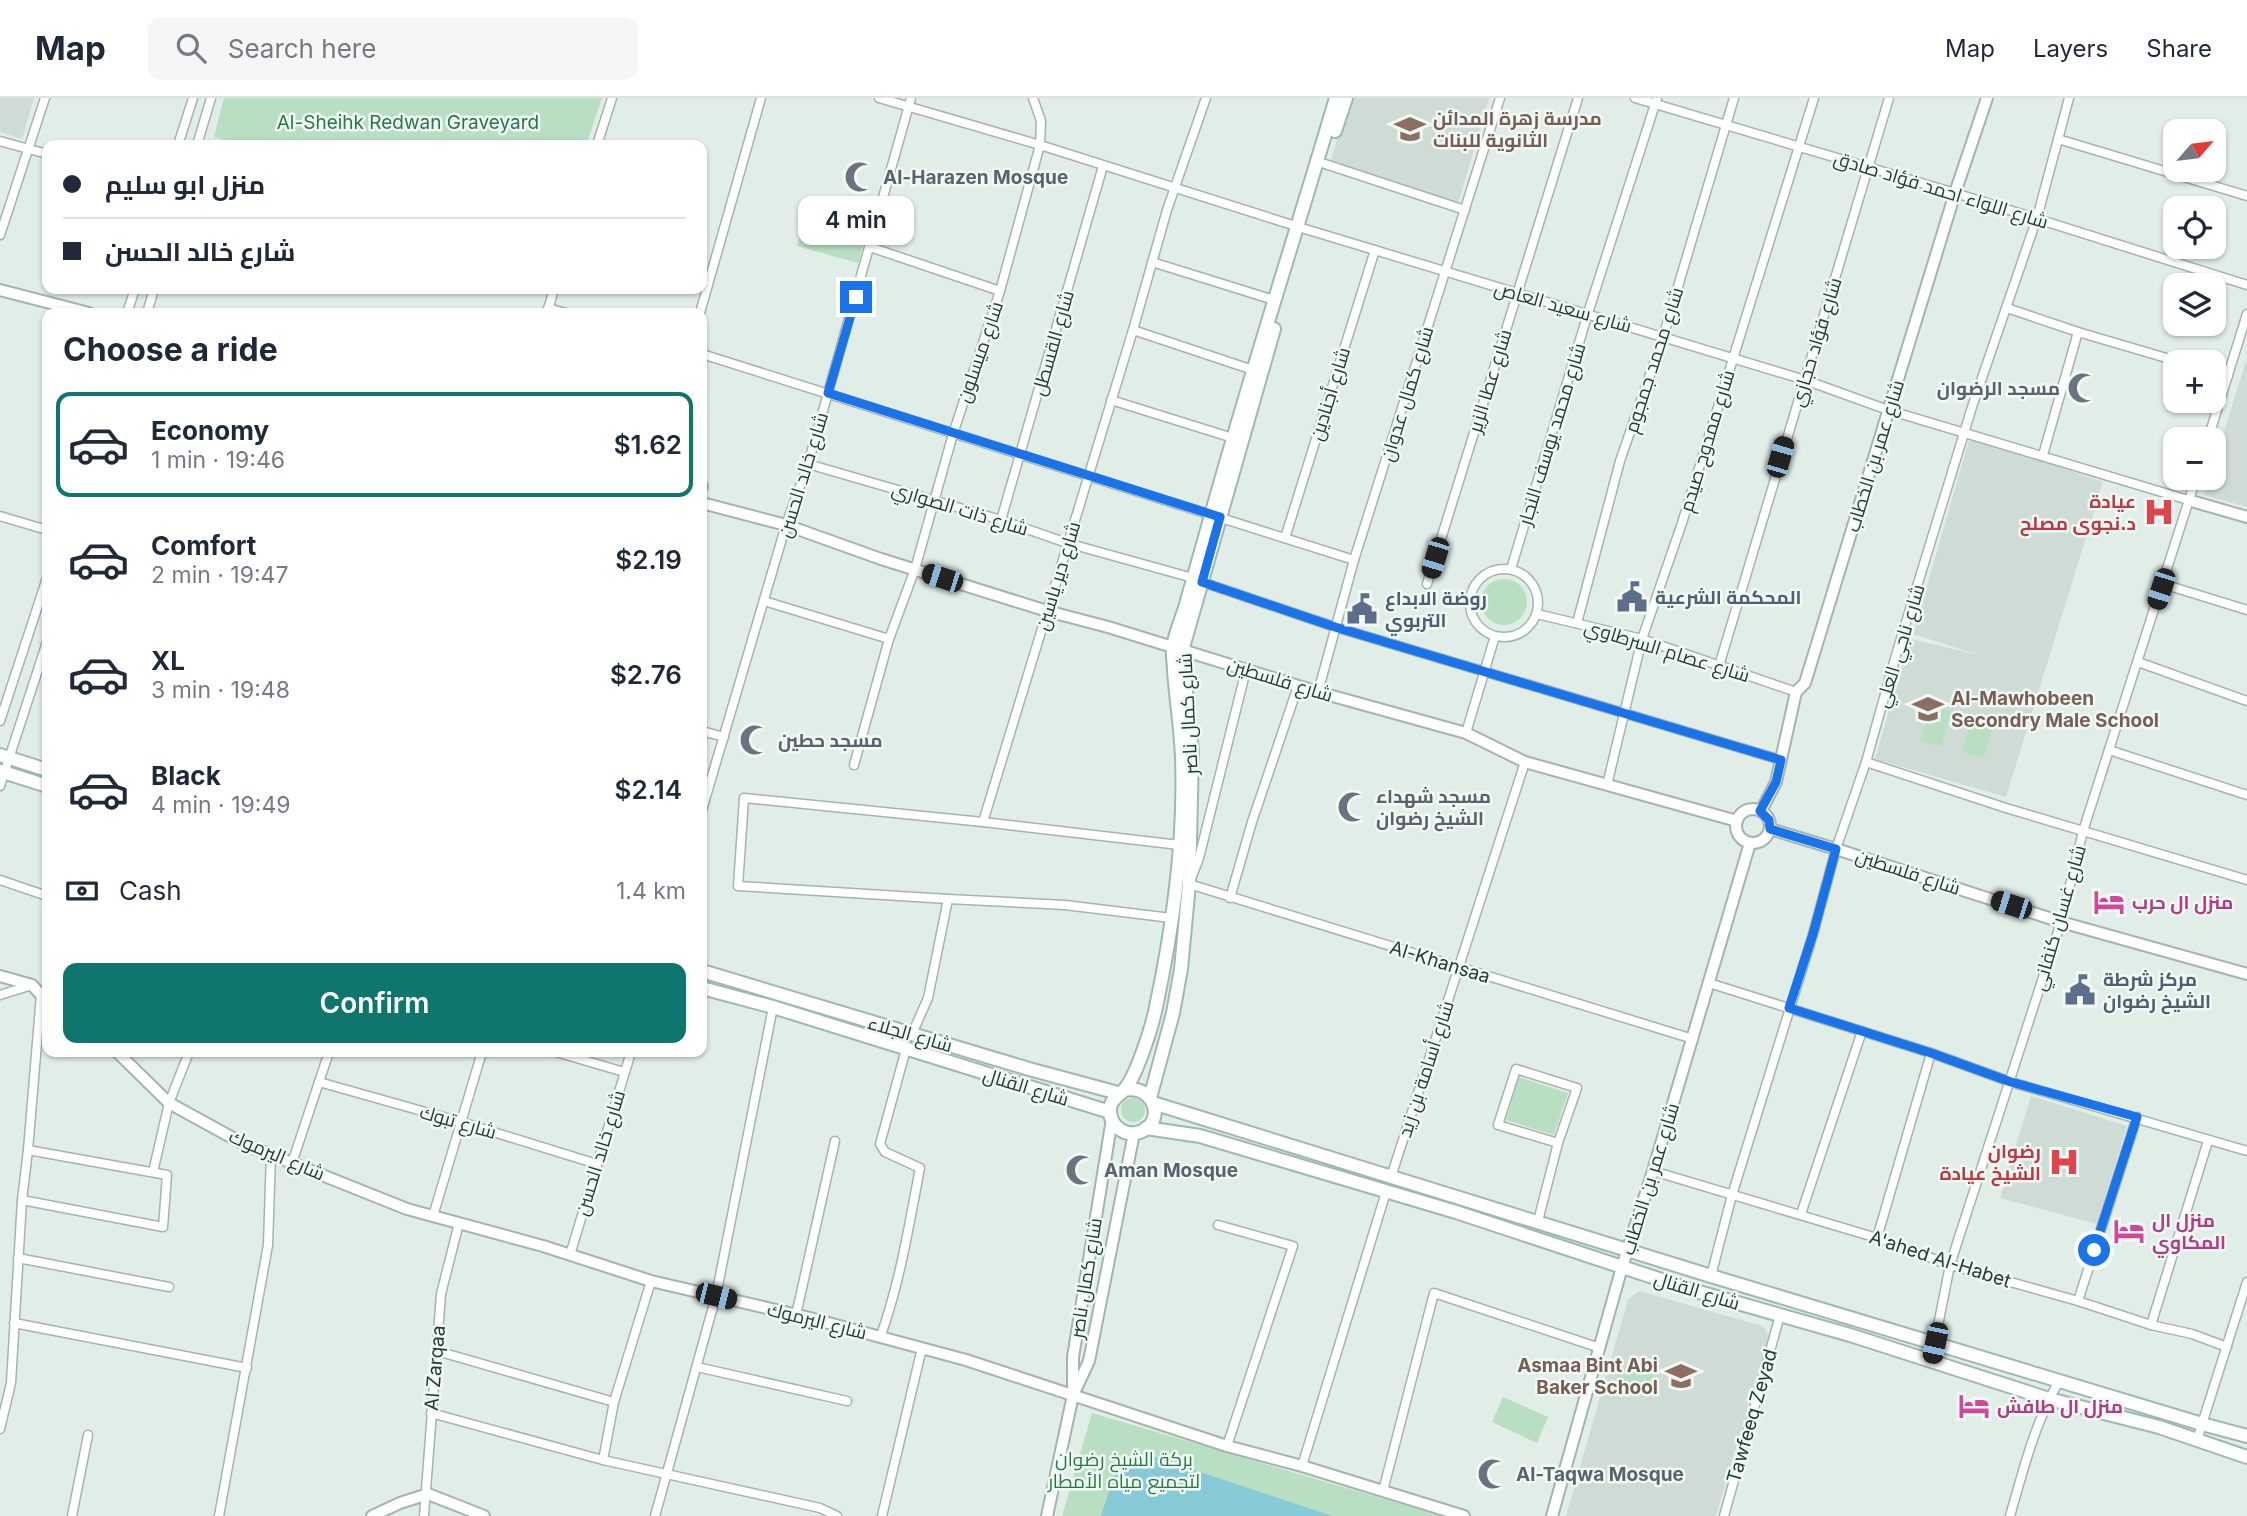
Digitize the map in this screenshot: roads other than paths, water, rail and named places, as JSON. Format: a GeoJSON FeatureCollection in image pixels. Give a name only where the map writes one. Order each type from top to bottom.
{"type":"FeatureCollection","features":[{"type":"Feature","properties":{"kind":"main road","name":"شارع كمال ناصر"},"geometry":{"type":"LineString","coordinates":[[1121,1092],[1141,1056],[1155,1011],[1171,918],[1179,845],[1182,759],[1178,649],[1282,303],[1336,98]]}},
{"type":"Feature","properties":{"kind":"main road","name":"شارع كمال ناصر"},"geometry":{"type":"LineString","coordinates":[[1216,516],[1233,438],[1274,300],[1325,164],[1346,98]]}},
{"type":"Feature","properties":{"kind":"main road","name":"شارع كمال ناصر"},"geometry":{"type":"LineString","coordinates":[[1152,1101],[1181,969],[1189,884],[1192,752],[1178,649]]}},
{"type":"Feature","properties":{"kind":"main road"},"geometry":{"type":"LineString","coordinates":[[4,756],[42,768]]}},
{"type":"Feature","properties":{"kind":"main road"},"geometry":{"type":"LineString","coordinates":[[1,777],[42,785]]}},
{"type":"Feature","properties":{"kind":"main road","name":"شارع الجلاء"},"geometry":{"type":"LineString","coordinates":[[707,972],[1029,1069],[1121,1092]]}},
{"type":"Feature","properties":{"kind":"main road","name":"شارع القنال"},"geometry":{"type":"LineString","coordinates":[[707,989],[773,1007],[1111,1115]]}},
{"type":"Feature","properties":{"kind":"main road"},"geometry":{"type":"LineString","coordinates":[[1138,1089],[1152,1101],[1153,1118],[1140,1131],[1121,1130],[1111,1115],[1111,1105],[1121,1092],[1138,1089]]}},
{"type":"Feature","properties":{"kind":"main road","name":"شارع القنال"},"geometry":{"type":"LineString","coordinates":[[1152,1101],[1711,1276],[2247,1436]]}},
{"type":"Feature","properties":{"kind":"main road","name":"شارع القنال"},"geometry":{"type":"LineString","coordinates":[[1140,1131],[1200,1136],[1519,1232],[1622,1267],[2049,1399],[2158,1427],[2247,1457]]}},
{"type":"Feature","properties":{"kind":"street"},"geometry":{"type":"LineString","coordinates":[[0,235],[45,98]]}},
{"type":"Feature","properties":{"kind":"street"},"geometry":{"type":"LineString","coordinates":[[179,140],[192,98]]}},
{"type":"Feature","properties":{"kind":"street"},"geometry":{"type":"LineString","coordinates":[[198,140],[211,98]]}},
{"type":"Feature","properties":{"kind":"street"},"geometry":{"type":"LineString","coordinates":[[599,140],[612,98]]}},
{"type":"Feature","properties":{"kind":"street"},"geometry":{"type":"LineString","coordinates":[[707,288],[761,98]]}},
{"type":"Feature","properties":{"kind":"street","name":"شارع سعيد العاص"},"geometry":{"type":"LineString","coordinates":[[879,98],[909,103],[1302,228],[1805,380],[1888,411],[2247,517]]}},
{"type":"Feature","properties":{"kind":"street","name":"شارع ميسلون"},"geometry":{"type":"LineString","coordinates":[[854,765],[889,639],[915,569],[953,434],[1000,291],[1040,145],[1041,121],[1033,98]]}},
{"type":"Feature","properties":{"kind":"street","name":"شارع دير ياسين"},"geometry":{"type":"LineString","coordinates":[[983,822],[1167,210],[1177,188],[1206,98]]}},
{"type":"Feature","properties":{"kind":"street","name":"شارع كمال عدوان"},"geometry":{"type":"LineString","coordinates":[[1318,692],[1354,560],[1500,98]]}},
{"type":"Feature","properties":{"kind":"street","name":"شارع عطا الزير"},"geometry":{"type":"LineString","coordinates":[[1427,584],[1578,98]]}},
{"type":"Feature","properties":{"kind":"street","name":"شارع اللواء احمد فؤاد صادق"},"geometry":{"type":"LineString","coordinates":[[1635,98],[1657,101],[1726,125],[2037,218],[2247,285]]}},
{"type":"Feature","properties":{"kind":"street","name":"شارع محمد جمجوم"},"geometry":{"type":"LineString","coordinates":[[1577,623],[1620,461],[1663,337],[1734,98]]}},
{"type":"Feature","properties":{"kind":"street","name":"شارع ممدوح صيدم"},"geometry":{"type":"LineString","coordinates":[[1607,785],[1642,639],[1682,523],[1814,98]]}},
{"type":"Feature","properties":{"kind":"street","name":"شارع فؤاد حجازي"},"geometry":{"type":"LineString","coordinates":[[1719,666],[1889,98]]}},
{"type":"Feature","properties":{"kind":"street","name":"شارع عمر بن الخطاب"},"geometry":{"type":"LineString","coordinates":[[1760,811],[1776,782],[1796,692],[1805,683],[1955,193],[1987,98]]}},
{"type":"Feature","properties":{"kind":"street","name":"شارع ناجي العلي"},"geometry":{"type":"LineString","coordinates":[[1711,1276],[1732,1195],[1813,934],[1836,849],[1866,762],[1965,432],[2037,218],[2069,98]]}},
{"type":"Feature","properties":{"kind":"street","name":"شارع محمد يوسف النجار"},"geometry":{"type":"LineString","coordinates":[[1511,569],[1588,313],[1657,101]]}},
{"type":"Feature","properties":{"kind":"street","name":"شارع خالد الحسن"},"geometry":{"type":"LineString","coordinates":[[707,793],[786,526],[808,464],[909,103]]}},
{"type":"Feature","properties":{"kind":"street"},"geometry":{"type":"LineString","coordinates":[[2058,139],[2247,196]]}},
{"type":"Feature","properties":{"kind":"street"},"geometry":{"type":"LineString","coordinates":[[0,141],[42,153]]}},
{"type":"Feature","properties":{"kind":"street"},"geometry":{"type":"LineString","coordinates":[[1325,164],[1465,210]]}},
{"type":"Feature","properties":{"kind":"street","name":"شارع القسطل"},"geometry":{"type":"LineString","coordinates":[[1001,520],[1103,166]]}},
{"type":"Feature","properties":{"kind":"street"},"geometry":{"type":"LineString","coordinates":[[870,247],[1000,291]]}},
{"type":"Feature","properties":{"kind":"street","name":"شارع أجنادين"},"geometry":{"type":"LineString","coordinates":[[1285,538],[1375,250]]}},
{"type":"Feature","properties":{"kind":"street"},"geometry":{"type":"LineString","coordinates":[[1153,262],[1274,300]]}},
{"type":"Feature","properties":{"kind":"street"},"geometry":{"type":"LineString","coordinates":[[0,290],[70,308]]}},
{"type":"Feature","properties":{"kind":"street"},"geometry":{"type":"LineString","coordinates":[[2007,308],[2163,357]]}},
{"type":"Feature","properties":{"kind":"street"},"geometry":{"type":"LineString","coordinates":[[2212,427],[2247,314]]}},
{"type":"Feature","properties":{"kind":"street"},"geometry":{"type":"LineString","coordinates":[[1133,330],[1253,370]]}},
{"type":"Feature","properties":{"kind":"street"},"geometry":{"type":"LineString","coordinates":[[2043,455],[2078,332]]}},
{"type":"Feature","properties":{"kind":"street"},"geometry":{"type":"LineString","coordinates":[[707,356],[1354,560]]}},
{"type":"Feature","properties":{"kind":"street"},"geometry":{"type":"LineString","coordinates":[[1111,400],[1233,438]]}},
{"type":"Feature","properties":{"kind":"street","name":"شارع ذات الصواري"},"geometry":{"type":"LineString","coordinates":[[808,464],[1001,520],[1067,543],[1198,580],[1335,627],[1781,760]]}},
{"type":"Feature","properties":{"kind":"street","name":"شارع غسان كنفاني"},"geometry":{"type":"LineString","coordinates":[[1931,1361],[1950,1265],[2061,922],[2083,831],[2194,490]]}},
{"type":"Feature","properties":{"kind":"street","name":"شارع فلسطين"},"geometry":{"type":"LineString","coordinates":[[707,504],[786,526],[1047,611],[1466,733],[1525,762],[1737,821]]}},
{"type":"Feature","properties":{"kind":"street"},"geometry":{"type":"LineString","coordinates":[[0,516],[42,529]]}},
{"type":"Feature","properties":{"kind":"street"},"geometry":{"type":"LineString","coordinates":[[1511,569],[1524,575],[1534,586],[1537,614],[1530,625],[1511,636],[1495,636],[1486,632],[1475,621],[1470,606],[1475,584],[1493,570],[1511,569]]}},
{"type":"Feature","properties":{"kind":"street"},"geometry":{"type":"LineString","coordinates":[[2163,584],[2247,610]]}},
{"type":"Feature","properties":{"kind":"street"},"geometry":{"type":"LineString","coordinates":[[0,721],[42,593]]}},
{"type":"Feature","properties":{"kind":"street"},"geometry":{"type":"LineString","coordinates":[[764,601],[889,639]]}},
{"type":"Feature","properties":{"kind":"street","name":"شارع عصام السرطاوي"},"geometry":{"type":"LineString","coordinates":[[1537,614],[1642,639],[1796,692]]}},
{"type":"Feature","properties":{"kind":"street"},"geometry":{"type":"LineString","coordinates":[[1466,733],[1495,636]]}},
{"type":"Feature","properties":{"kind":"street"},"geometry":{"type":"LineString","coordinates":[[1,777],[4,756],[42,657]]}},
{"type":"Feature","properties":{"kind":"street"},"geometry":{"type":"LineString","coordinates":[[2138,663],[2247,701]]}},
{"type":"Feature","properties":{"kind":"street"},"geometry":{"type":"LineString","coordinates":[[1189,884],[1199,858],[1245,670]]}},
{"type":"Feature","properties":{"kind":"street"},"geometry":{"type":"LineString","coordinates":[[1230,898],[1252,822],[1298,686]]}},
{"type":"Feature","properties":{"kind":"street"},"geometry":{"type":"LineString","coordinates":[[707,732],[724,737]]}},
{"type":"Feature","properties":{"kind":"street"},"geometry":{"type":"LineString","coordinates":[[2109,750],[2247,794]]}},
{"type":"Feature","properties":{"kind":"street","name":"شارع أسامة بن زيد"},"geometry":{"type":"LineString","coordinates":[[1391,1177],[1525,762]]}},
{"type":"Feature","properties":{"kind":"street"},"geometry":{"type":"LineString","coordinates":[[1866,762],[2006,808],[2247,880]]}},
{"type":"Feature","properties":{"kind":"street"},"geometry":{"type":"LineString","coordinates":[[1171,918],[1065,905],[738,886],[744,798],[1179,845]]}},
{"type":"Feature","properties":{"kind":"street"},"geometry":{"type":"LineString","coordinates":[[1745,810],[1760,811],[1769,820],[1770,829],[1763,840],[1750,843],[1739,835],[1737,821],[1745,810]]}},
{"type":"Feature","properties":{"kind":"street","name":"شارع فلسطين"},"geometry":{"type":"LineString","coordinates":[[1770,829],[2061,922],[2247,974]]}},
{"type":"Feature","properties":{"kind":"street","name":"شارع عمر بن الخطاب"},"geometry":{"type":"LineString","coordinates":[[1552,1516],[1622,1267],[1750,843]]}},
{"type":"Feature","properties":{"kind":"street"},"geometry":{"type":"LineString","coordinates":[[0,880],[42,894]]}},
{"type":"Feature","properties":{"kind":"street","name":"Al-Khansaa"},"geometry":{"type":"LineString","coordinates":[[1189,884],[1693,1038]]}},
{"type":"Feature","properties":{"kind":"street"},"geometry":{"type":"LineString","coordinates":[[912,1034],[928,999],[947,899]]}},
{"type":"Feature","properties":{"kind":"street"},"geometry":{"type":"LineString","coordinates":[[0,976],[32,985],[42,994]]}},
{"type":"Feature","properties":{"kind":"street"},"geometry":{"type":"LineString","coordinates":[[1709,983],[1931,1053],[2011,1082],[2137,1117],[2247,1152]]}},
{"type":"Feature","properties":{"kind":"street"},"geometry":{"type":"LineString","coordinates":[[0,995],[32,985]]}},
{"type":"Feature","properties":{"kind":"street"},"geometry":{"type":"LineString","coordinates":[[655,1516],[716,1296],[773,1007]]}},
{"type":"Feature","properties":{"kind":"street"},"geometry":{"type":"LineString","coordinates":[[0,1429],[11,1383],[22,1200],[42,1017]]}},
{"type":"Feature","properties":{"kind":"street"},"geometry":{"type":"LineString","coordinates":[[1801,1214],[1863,1031]]}},
{"type":"Feature","properties":{"kind":"street"},"geometry":{"type":"LineString","coordinates":[[880,1338],[890,1311],[920,1168],[885,1152],[880,1144],[906,1049]]}},
{"type":"Feature","properties":{"kind":"street"},"geometry":{"type":"LineString","coordinates":[[1877,1238],[1931,1053]]}},
{"type":"Feature","properties":{"kind":"street","name":"شارع اليرموك"},"geometry":{"type":"LineString","coordinates":[[122,1057],[169,1102],[242,1143],[407,1209],[652,1281],[796,1315],[965,1360],[1227,1446],[1464,1516]]}},
{"type":"Feature","properties":{"kind":"street"},"geometry":{"type":"LineString","coordinates":[[152,1172],[169,1102],[187,1057]]}},
{"type":"Feature","properties":{"kind":"street"},"geometry":{"type":"LineString","coordinates":[[292,1163],[327,1057]]}},
{"type":"Feature","properties":{"kind":"street"},"geometry":{"type":"LineString","coordinates":[[433,1216],[480,1057]]}},
{"type":"Feature","properties":{"kind":"street"},"geometry":{"type":"LineString","coordinates":[[573,1057],[624,1072]]}},
{"type":"Feature","properties":{"kind":"street","name":"شارع خالد الحسن"},"geometry":{"type":"LineString","coordinates":[[570,1255],[629,1057]]}},
{"type":"Feature","properties":{"kind":"street"},"geometry":{"type":"LineString","coordinates":[[1538,1221],[1577,1088],[1516,1069],[1498,1125],[1559,1143]]}},
{"type":"Feature","properties":{"kind":"street","name":"شارع تبوك"},"geometry":{"type":"LineString","coordinates":[[319,1083],[461,1122],[597,1164]]}},
{"type":"Feature","properties":{"kind":"street","name":"شارع كمال ناصر"},"geometry":{"type":"LineString","coordinates":[[1047,1516],[1073,1395],[1073,1357],[1111,1115]]}},
{"type":"Feature","properties":{"kind":"street"},"geometry":{"type":"LineString","coordinates":[[2078,1301],[2137,1117]]}},
{"type":"Feature","properties":{"kind":"street","name":"شارع كمال ناصر"},"geometry":{"type":"LineString","coordinates":[[1073,1395],[1089,1361],[1140,1131]]}},
{"type":"Feature","properties":{"kind":"street"},"geometry":{"type":"LineString","coordinates":[[2151,1325],[2208,1140]]}},
{"type":"Feature","properties":{"kind":"street"},"geometry":{"type":"LineString","coordinates":[[796,1315],[835,1141]]}},
{"type":"Feature","properties":{"kind":"street"},"geometry":{"type":"LineString","coordinates":[[22,1200],[163,1227],[167,1175],[29,1150]]}},
{"type":"Feature","properties":{"kind":"street"},"geometry":{"type":"LineString","coordinates":[[219,1516],[268,1245],[271,1154]]}},
{"type":"Feature","properties":{"kind":"street","name":"A'ahed Al-Habet"},"geometry":{"type":"LineString","coordinates":[[1653,1171],[1877,1238],[1950,1265],[2078,1301],[2151,1325],[2192,1334],[2227,1347]]}},
{"type":"Feature","properties":{"kind":"street"},"geometry":{"type":"LineString","coordinates":[[1302,1466],[1387,1192]]}},
{"type":"Feature","properties":{"kind":"street","name":"Al Zarqaa"},"geometry":{"type":"LineString","coordinates":[[424,1516],[428,1494],[431,1413],[441,1294],[459,1223]]}},
{"type":"Feature","properties":{"kind":"street"},"geometry":{"type":"LineString","coordinates":[[1218,1225],[1293,1246],[1227,1446]]}},
{"type":"Feature","properties":{"kind":"street"},"geometry":{"type":"LineString","coordinates":[[18,1258],[169,1287]]}},
{"type":"Feature","properties":{"kind":"street"},"geometry":{"type":"LineString","coordinates":[[603,1460],[614,1402],[652,1281]]}},
{"type":"Feature","properties":{"kind":"street"},"geometry":{"type":"LineString","coordinates":[[2197,1440],[2247,1282]]}},
{"type":"Feature","properties":{"kind":"street"},"geometry":{"type":"LineString","coordinates":[[1383,1491],[1434,1293],[1600,1348]]}},
{"type":"Feature","properties":{"kind":"street","name":"Tawfeeq Zeyad"},"geometry":{"type":"LineString","coordinates":[[1724,1516],[1780,1315]]}},
{"type":"Feature","properties":{"kind":"street"},"geometry":{"type":"LineString","coordinates":[[14,1323],[247,1368]]}},
{"type":"Feature","properties":{"kind":"street"},"geometry":{"type":"LineString","coordinates":[[882,1516],[922,1348]]}},
{"type":"Feature","properties":{"kind":"street"},"geometry":{"type":"LineString","coordinates":[[437,1351],[614,1402]]}},
{"type":"Feature","properties":{"kind":"street"},"geometry":{"type":"LineString","coordinates":[[697,1367],[847,1401]]}},
{"type":"Feature","properties":{"kind":"street"},"geometry":{"type":"LineString","coordinates":[[0,1380],[11,1383]]}},
{"type":"Feature","properties":{"kind":"street"},"geometry":{"type":"LineString","coordinates":[[2010,1516],[2023,1470],[2049,1399],[2059,1381]]}},
{"type":"Feature","properties":{"kind":"street"},"geometry":{"type":"LineString","coordinates":[[431,1413],[668,1476],[820,1508],[837,1516]]}},
{"type":"Feature","properties":{"kind":"street"},"geometry":{"type":"LineString","coordinates":[[72,1516],[88,1435]]}},
{"type":"Feature","properties":{"kind":"street"},"geometry":{"type":"LineString","coordinates":[[372,1516],[428,1494],[484,1516]]}},
{"type":"Feature","properties":{"kind":"water","name":"بركة الشيخ رضوان لتجميع مياه الأمطار"},"geometry":{"type":"Polygon","coordinates":[[[1155,1457],[1332,1516],[1101,1516],[1120,1458],[1155,1457]]]}},
{"type":"Feature","properties":{"kind":"place","name":"مدرسة زهرة المدائن الثانوية للبنات"},"geometry":{"type":"Point","coordinates":[1410,129]}},
{"type":"Feature","properties":{"kind":"place","name":"Al-Harazen Mosque"},"geometry":{"type":"Point","coordinates":[860,177]}},
{"type":"Feature","properties":{"kind":"place","name":"مسجد الرضوان"},"geometry":{"type":"Point","coordinates":[2083,388]}},
{"type":"Feature","properties":{"kind":"place","name":"عيادة د.نجوى مصلح"},"geometry":{"type":"Point","coordinates":[2159,512]}},
{"type":"Feature","properties":{"kind":"place","name":"المحكمة الشرعية"},"geometry":{"type":"Point","coordinates":[1632,597]}},
{"type":"Feature","properties":{"kind":"place","name":"روضة الابداع التربوي"},"geometry":{"type":"Point","coordinates":[1362,609]}},
{"type":"Feature","properties":{"kind":"place","name":"Al-Mawhobeen Secondry Male School"},"geometry":{"type":"Point","coordinates":[1928,709]}},
{"type":"Feature","properties":{"kind":"place","name":"مسجد حطين"},"geometry":{"type":"Point","coordinates":[755,740]}},
{"type":"Feature","properties":{"kind":"place","name":"مسجد شهداء الشيخ رضوان"},"geometry":{"type":"Point","coordinates":[1353,807]}},
{"type":"Feature","properties":{"kind":"place","name":"منزل ال حرب"},"geometry":{"type":"Point","coordinates":[2109,902]}},
{"type":"Feature","properties":{"kind":"place","name":"مركز شرطة الشيخ رضوان"},"geometry":{"type":"Point","coordinates":[2080,990]}},
{"type":"Feature","properties":{"kind":"place","name":"رضوان الشيخ عيادة"},"geometry":{"type":"Point","coordinates":[2064,1162]}},
{"type":"Feature","properties":{"kind":"place","name":"Aman Mosque"},"geometry":{"type":"Point","coordinates":[1081,1170]}},
{"type":"Feature","properties":{"kind":"place","name":"منزل ال المكاوي"},"geometry":{"type":"Point","coordinates":[2129,1231]}},
{"type":"Feature","properties":{"kind":"place","name":"Asmaa Bint Abi Baker School"},"geometry":{"type":"Point","coordinates":[1681,1376]}},
{"type":"Feature","properties":{"kind":"place","name":"منزل ال طافش"},"geometry":{"type":"Point","coordinates":[1974,1406]}},
{"type":"Feature","properties":{"kind":"place","name":"Al-Taqwa Mosque"},"geometry":{"type":"Point","coordinates":[1493,1474]}},
{"type":"Feature","properties":{"kind":"park label","name":"Al-Sheihk Redwan Graveyard"},"geometry":{"type":"Point","coordinates":[408,122]}}]}
